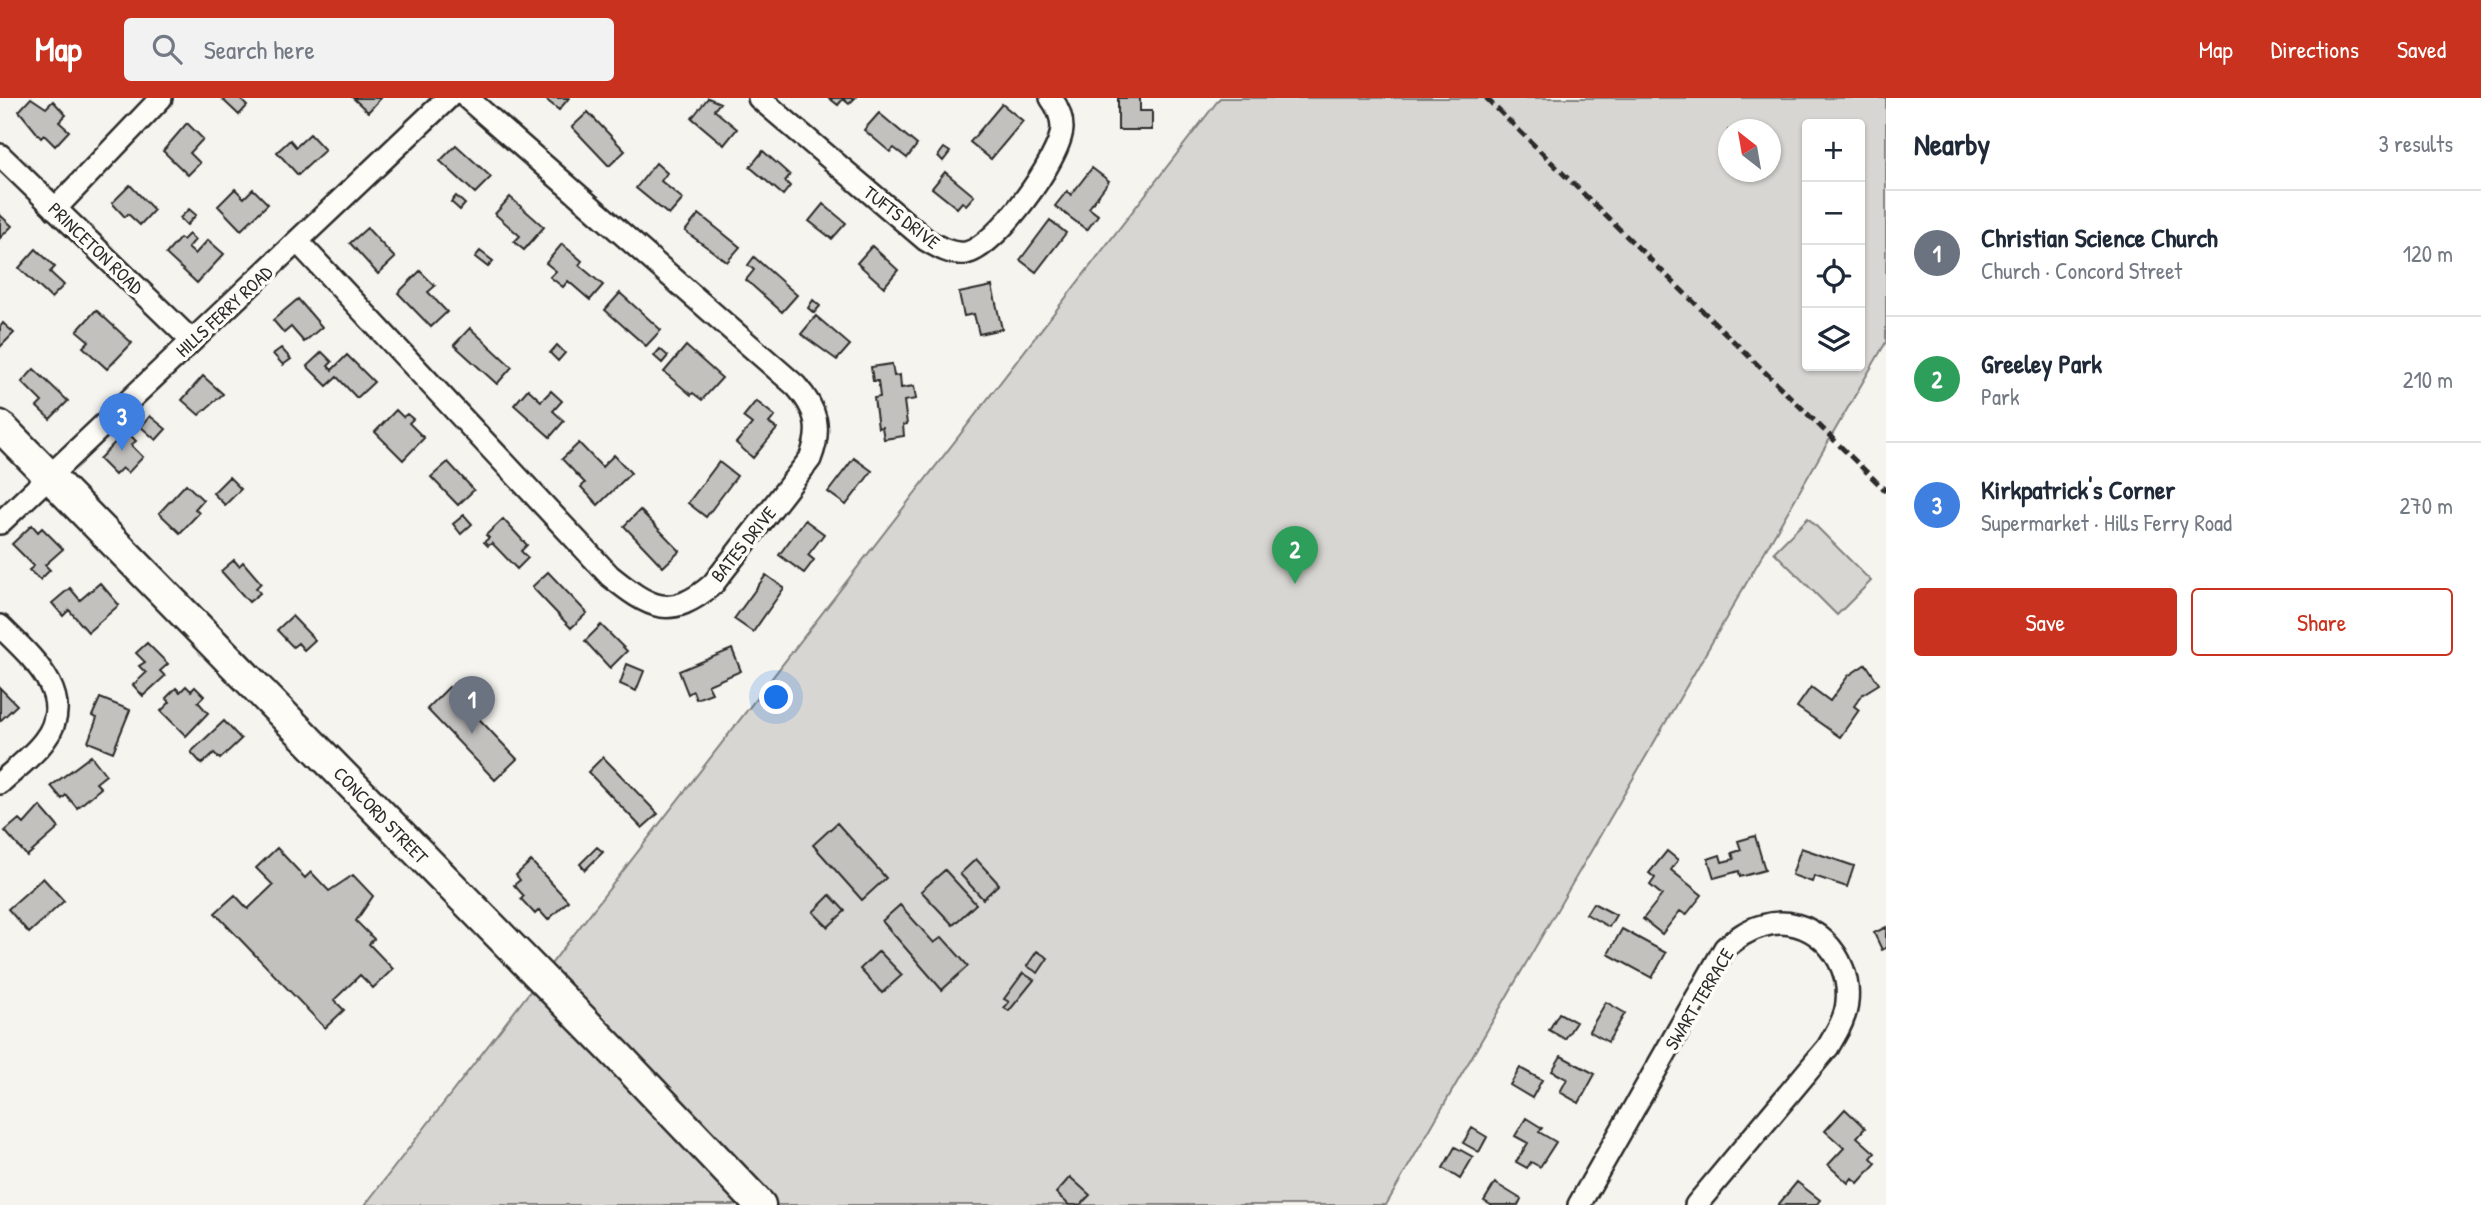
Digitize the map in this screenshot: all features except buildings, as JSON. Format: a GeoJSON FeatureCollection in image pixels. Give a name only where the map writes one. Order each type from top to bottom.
{"type":"FeatureCollection","features":[{"type":"Feature","properties":{"kind":"main road","name":"CONCORD STREET"},"geometry":{"type":"LineString","coordinates":[[0,426],[621,1059],[760,1205]]}},
{"type":"Feature","properties":{"kind":"street"},"geometry":{"type":"LineString","coordinates":[[55,209],[161,98]]}},
{"type":"Feature","properties":{"kind":"street","name":"BATES DRIVE"},"geometry":{"type":"LineString","coordinates":[[298,242],[610,576],[640,600],[679,607],[697,598],[713,584],[810,459],[818,440],[817,419],[810,401],[796,386],[451,98]]}},
{"type":"Feature","properties":{"kind":"street","name":"HILLS FERRY ROAD"},"geometry":{"type":"LineString","coordinates":[[0,523],[451,98]]}},
{"type":"Feature","properties":{"kind":"street","name":"TUFTS DRIVE"},"geometry":{"type":"LineString","coordinates":[[759,98],[926,240],[945,251],[966,253],[985,244],[999,230],[1048,166],[1062,128],[1057,107],[1051,98]]}},
{"type":"Feature","properties":{"kind":"street","name":"PRINCETON ROAD"},"geometry":{"type":"LineString","coordinates":[[0,155],[191,341]]}},
{"type":"Feature","properties":{"kind":"street"},"geometry":{"type":"LineString","coordinates":[[0,626],[47,677],[54,690],[56,705],[45,740],[0,783]]}},
{"type":"Feature","properties":{"kind":"street","name":"SWART TERRACE"},"geometry":{"type":"LineString","coordinates":[[1579,1205],[1726,948],[1743,933],[1764,925],[1787,923],[1809,930],[1828,943],[1841,961],[1848,993],[1840,1026],[1828,1046],[1696,1205]]}},
{"type":"Feature","properties":{"kind":"shaded area"},"geometry":{"type":"Polygon","coordinates":[[[1220,98],[1886,98],[1886,342],[1386,1205],[365,1205],[1220,98]]]}},
{"type":"Feature","properties":{"kind":"shaded area"},"geometry":{"type":"Polygon","coordinates":[[[1808,518],[1871,581],[1837,615],[1774,552],[1808,518]]]}},
{"type":"Feature","properties":{"kind":"railway"},"geometry":{"type":"LineString","coordinates":[[1486,98],[1886,491]]}},
{"type":"Feature","properties":{"kind":"place","name":"Kirkpatrick's Corner"},"geometry":{"type":"Point","coordinates":[122,451]}},
{"type":"Feature","properties":{"kind":"place","name":"Greeley Park"},"geometry":{"type":"Point","coordinates":[1295,584]}},
{"type":"Feature","properties":{"kind":"place","name":"Christian Science Church"},"geometry":{"type":"Point","coordinates":[472,734]}}]}
